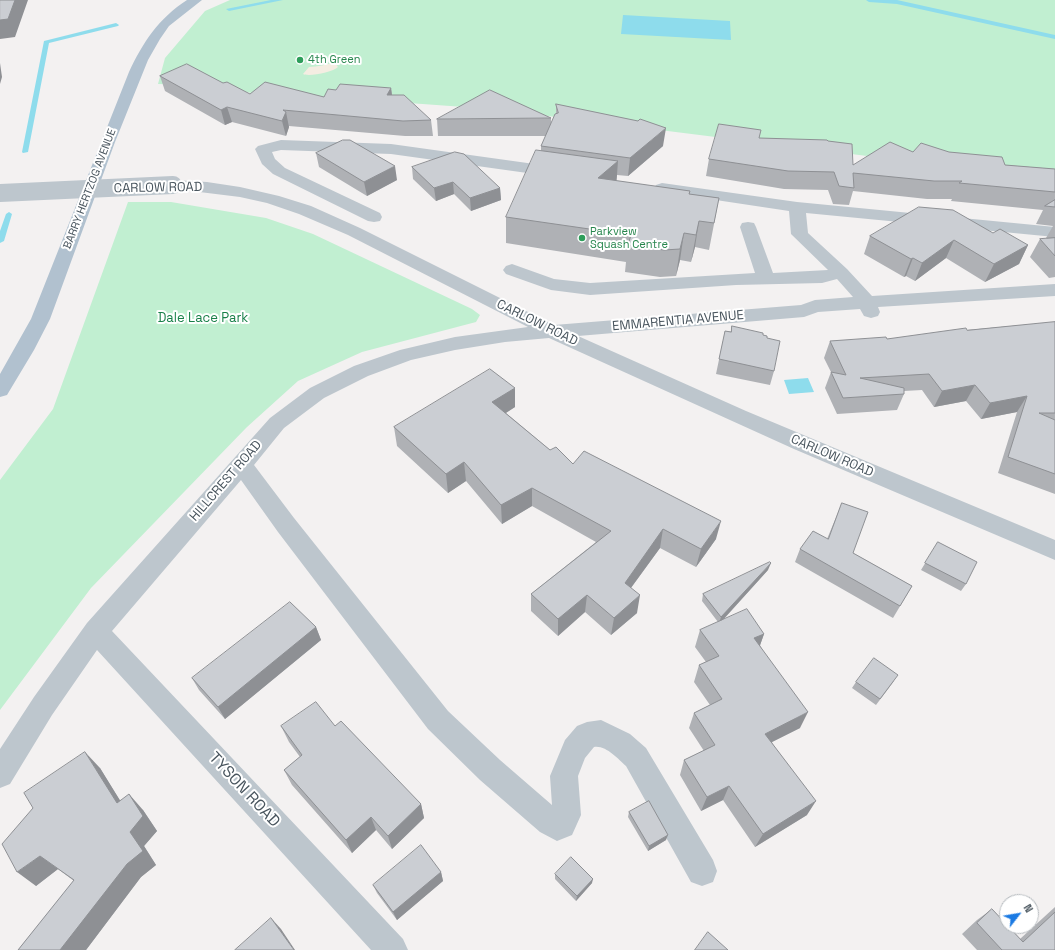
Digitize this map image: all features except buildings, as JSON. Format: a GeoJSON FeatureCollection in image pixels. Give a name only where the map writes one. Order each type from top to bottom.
{"type":"FeatureCollection","features":[{"type":"Feature","properties":{"kind":"main road","name":"BARRY HERTZOG AVENUE"},"geometry":{"type":"LineString","coordinates":[[0,390],[25,349],[44,310],[100,159],[137,69],[152,40],[162,27],[178,12],[196,0]]}},
{"type":"Feature","properties":{"kind":"street"},"geometry":{"type":"LineString","coordinates":[[374,217],[279,171],[268,162],[263,149],[281,145],[391,149],[570,174]]}},
{"type":"Feature","properties":{"kind":"street","name":"CARLOW ROAD"},"geometry":{"type":"LineString","coordinates":[[0,193],[173,185],[202,186],[265,197],[306,210],[550,331],[746,420],[1055,550]]}},
{"type":"Feature","properties":{"kind":"street"},"geometry":{"type":"LineString","coordinates":[[648,186],[797,207],[1055,232]]}},
{"type":"Feature","properties":{"kind":"street"},"geometry":{"type":"LineString","coordinates":[[797,207],[800,234],[841,273],[870,309]]}},
{"type":"Feature","properties":{"kind":"street"},"geometry":{"type":"LineString","coordinates":[[748,227],[766,278]]}},
{"type":"Feature","properties":{"kind":"street"},"geometry":{"type":"LineString","coordinates":[[512,270],[552,284],[590,289],[736,279],[822,277],[841,273]]}},
{"type":"Feature","properties":{"kind":"street","name":"EMMARENTIA AVENUE"},"geometry":{"type":"LineString","coordinates":[[550,331],[804,311],[822,317],[976,294],[1055,290]]}},
{"type":"Feature","properties":{"kind":"street","name":"EMMARENTIA AVENUE"},"geometry":{"type":"LineString","coordinates":[[870,309],[1055,301]]}},
{"type":"Feature","properties":{"kind":"street","name":"HILLCREST ROAD"},"geometry":{"type":"LineString","coordinates":[[0,774],[43,706],[96,630],[240,464],[277,423],[293,408],[336,381],[401,357],[442,346],[504,336],[550,331]]}},
{"type":"Feature","properties":{"kind":"street"},"geometry":{"type":"LineString","coordinates":[[240,464],[438,720],[490,770],[550,822],[557,826],[562,825],[567,815],[564,776],[575,749],[587,735],[601,733],[620,743],[636,757],[702,871]]}},
{"type":"Feature","properties":{"kind":"street","name":"TYSON ROAD"},"geometry":{"type":"LineString","coordinates":[[96,630],[392,950]]}},
{"type":"Feature","properties":{"kind":"green space"},"geometry":{"type":"Polygon","coordinates":[[[230,0],[1055,0],[1055,176],[987,171],[492,109],[339,98],[276,97],[203,85],[158,84],[165,58],[205,11],[230,0]]]}},
{"type":"Feature","properties":{"kind":"green space","name":"Dale Lace Park"},"geometry":{"type":"Polygon","coordinates":[[[128,202],[171,202],[266,218],[313,234],[472,309],[480,315],[476,322],[362,352],[298,381],[247,427],[91,588],[0,710],[0,480],[53,409],[128,202]]]}},
{"type":"Feature","properties":{"kind":"sand"},"geometry":{"type":"Polygon","coordinates":[[[335,63],[338,67],[331,71],[306,75],[303,74],[309,67],[335,63]]]}},
{"type":"Feature","properties":{"kind":"water"},"geometry":{"type":"Polygon","coordinates":[[[623,15],[730,21],[731,40],[621,34],[623,15]]]}},
{"type":"Feature","properties":{"kind":"water"},"geometry":{"type":"Polygon","coordinates":[[[808,378],[814,392],[789,394],[784,380],[808,378]]]}},
{"type":"Feature","properties":{"kind":"waterway"},"geometry":{"type":"LineString","coordinates":[[229,9],[280,0]]}},
{"type":"Feature","properties":{"kind":"waterway"},"geometry":{"type":"LineString","coordinates":[[869,0],[897,2],[1055,37]]}},
{"type":"Feature","properties":{"kind":"waterway"},"geometry":{"type":"LineString","coordinates":[[25,152],[46,42],[116,25]]}},
{"type":"Feature","properties":{"kind":"waterway"},"geometry":{"type":"LineString","coordinates":[[0,241],[9,214]]}},
{"type":"Feature","properties":{"kind":"place","name":"4th Green"},"geometry":{"type":"Point","coordinates":[300,60]}},
{"type":"Feature","properties":{"kind":"place","name":"Parkview Squash Centre"},"geometry":{"type":"Point","coordinates":[582,238]}}]}
